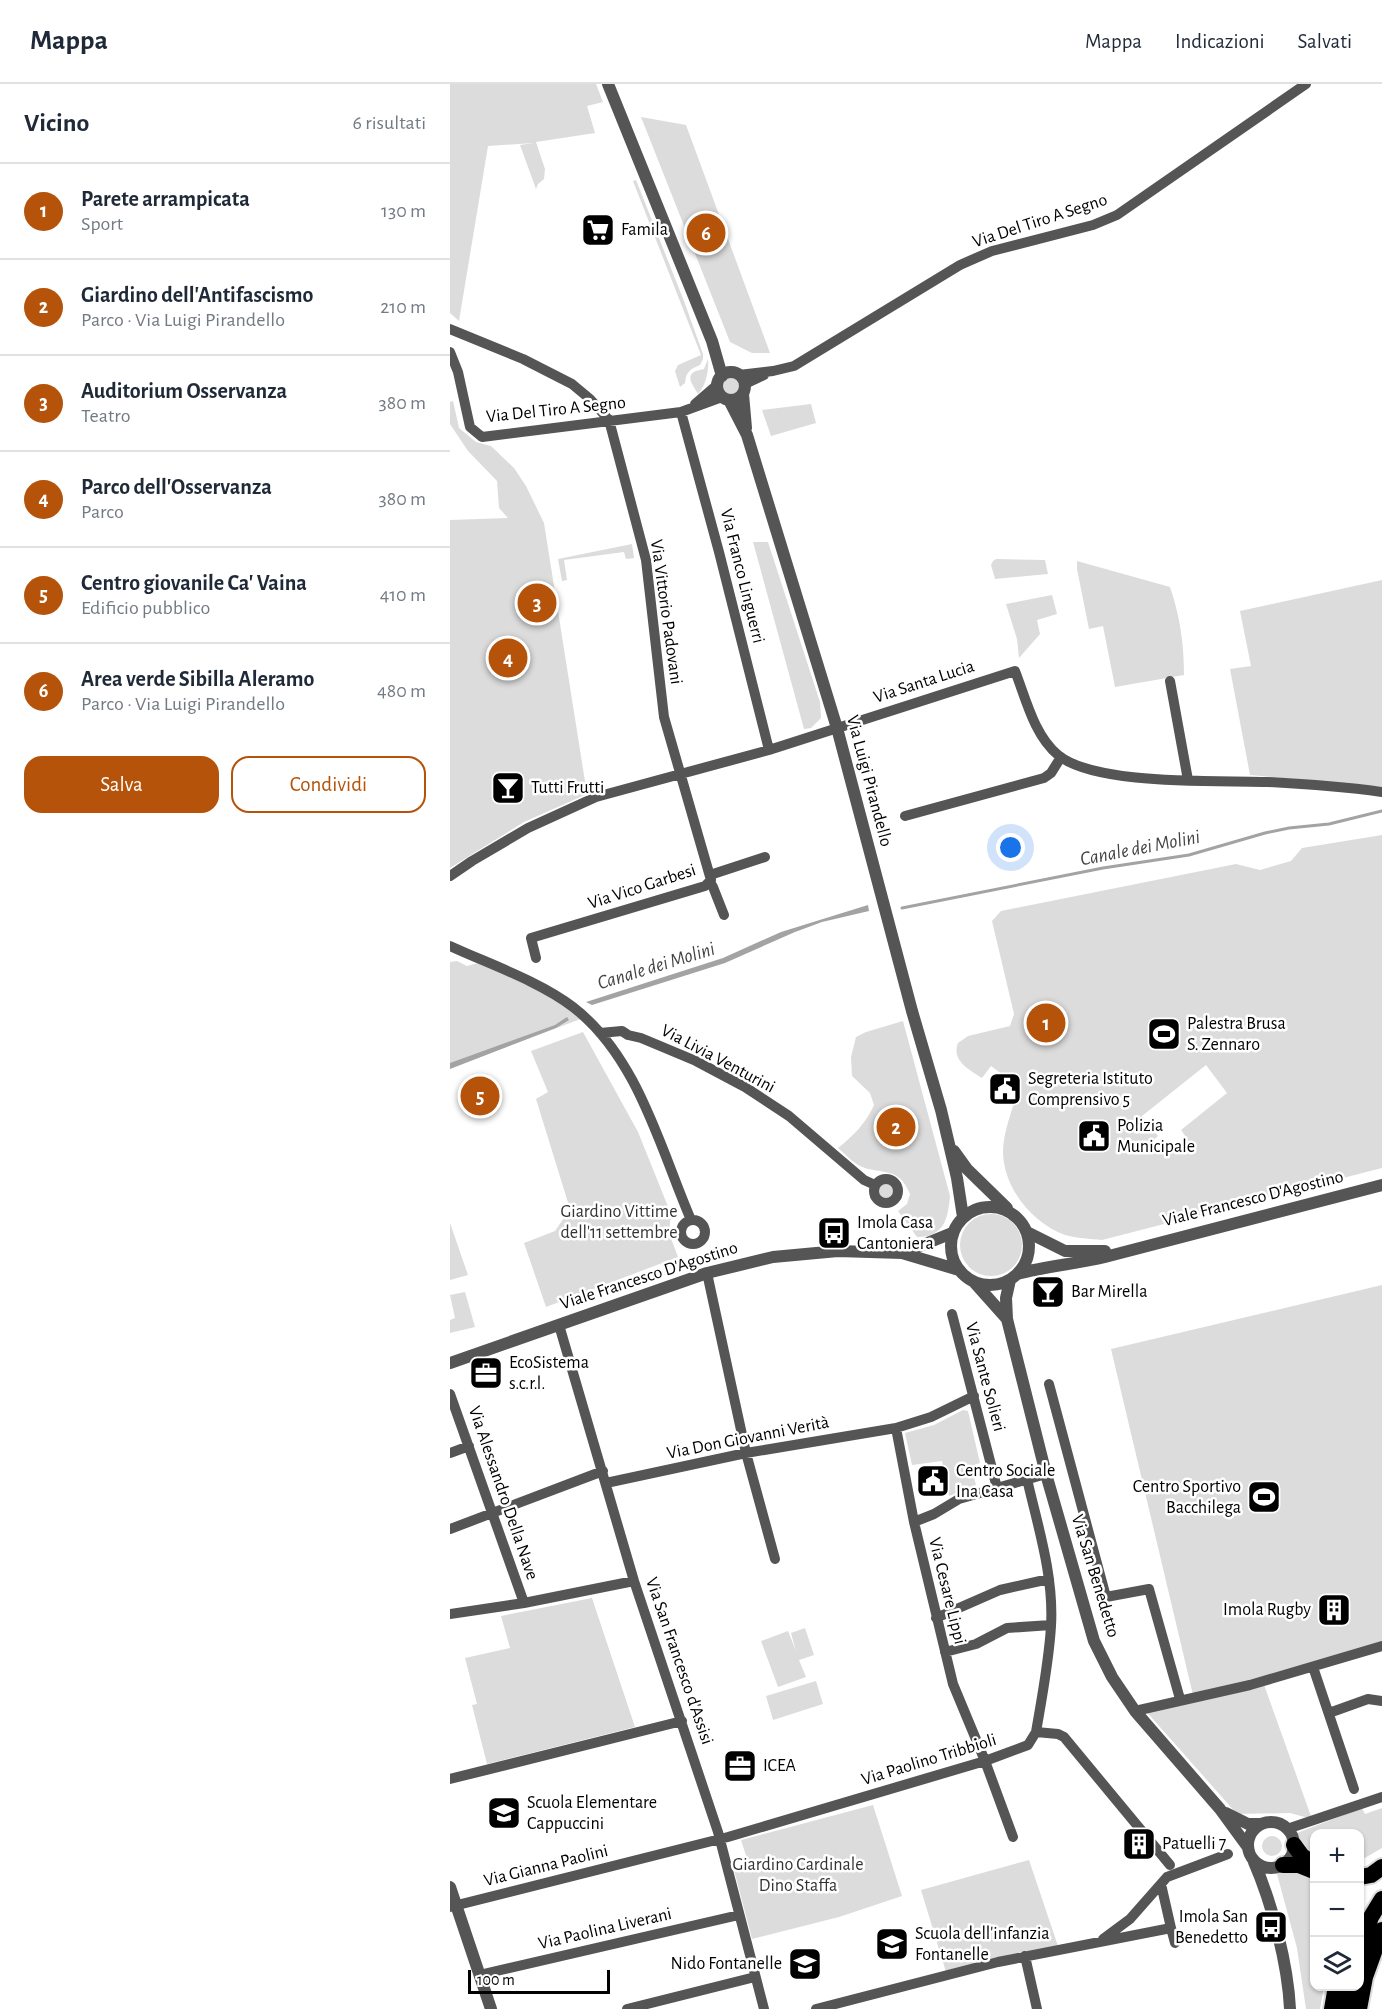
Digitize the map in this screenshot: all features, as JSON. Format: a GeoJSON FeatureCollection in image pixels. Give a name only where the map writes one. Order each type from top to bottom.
{"type":"FeatureCollection","features":[{"type":"Feature","properties":{"kind":"highway"},"geometry":{"type":"LineString","coordinates":[[1294,1845],[1302,1856],[1310,1861]]}},
{"type":"Feature","properties":{"kind":"highway"},"geometry":{"type":"LineString","coordinates":[[1278,1867],[1299,1865],[1310,1869]]}},
{"type":"Feature","properties":{"kind":"highway"},"geometry":{"type":"LineString","coordinates":[[1364,1876],[1371,1875],[1382,1867]]}},
{"type":"Feature","properties":{"kind":"highway"},"geometry":{"type":"LineString","coordinates":[[1359,2009],[1365,1977],[1371,1917],[1382,1899]]}},
{"type":"Feature","properties":{"kind":"highway"},"geometry":{"type":"LineString","coordinates":[[1366,2009],[1367,1951],[1382,1930]]}},
{"type":"Feature","properties":{"kind":"highway"},"geometry":{"type":"LineString","coordinates":[[1332,2009],[1335,1991]]}},
{"type":"Feature","properties":{"kind":"highway"},"geometry":{"type":"LineString","coordinates":[[1344,2009],[1348,1991]]}},
{"type":"Feature","properties":{"kind":"street","name":"Via Luigi Pirandello"},"geometry":{"type":"LineString","coordinates":[[608,84],[731,385],[747,435],[837,728],[948,1140],[963,1216]]}},
{"type":"Feature","properties":{"kind":"street","name":"Via Del Tiro A Segno"},"geometry":{"type":"LineString","coordinates":[[450,352],[458,372],[470,427],[482,437],[685,410],[731,385],[794,366],[960,266],[992,251],[1093,225],[1117,215],[1306,84]]}},
{"type":"Feature","properties":{"kind":"street"},"geometry":{"type":"LineString","coordinates":[[450,329],[523,359],[572,384],[590,399],[609,420]]}},
{"type":"Feature","properties":{"kind":"street","name":"Via Franco Linguerri"},"geometry":{"type":"LineString","coordinates":[[685,410],[769,750]]}},
{"type":"Feature","properties":{"kind":"street","name":"Via Vittorio Padovani"},"geometry":{"type":"LineString","coordinates":[[609,420],[646,560],[664,717],[681,774]]}},
{"type":"Feature","properties":{"kind":"street","name":"Via Santa Lucia"},"geometry":{"type":"LineString","coordinates":[[450,876],[528,828],[596,797],[769,750],[1015,671],[1042,737],[1061,757],[1080,766],[1110,774],[1188,780],[1271,782],[1382,792]]}},
{"type":"Feature","properties":{"kind":"street"},"geometry":{"type":"LineString","coordinates":[[1170,681],[1188,780]]}},
{"type":"Feature","properties":{"kind":"street"},"geometry":{"type":"LineString","coordinates":[[904,816],[1044,778],[1051,773],[1061,757]]}},
{"type":"Feature","properties":{"kind":"street","name":"Via Vico Garbesi"},"geometry":{"type":"LineString","coordinates":[[536,958],[531,938],[705,886],[710,879],[681,774]]}},
{"type":"Feature","properties":{"kind":"street"},"geometry":{"type":"LineString","coordinates":[[724,915],[710,879],[765,857]]}},
{"type":"Feature","properties":{"kind":"street"},"geometry":{"type":"LineString","coordinates":[[450,946],[548,991],[572,1007],[609,1043],[657,1132],[691,1220]]}},
{"type":"Feature","properties":{"kind":"street","name":"Via Livia Venturini"},"geometry":{"type":"LineString","coordinates":[[600,1033],[622,1030],[628,1035],[641,1038],[696,1061],[745,1087],[789,1116],[864,1180],[875,1185]]}},
{"type":"Feature","properties":{"kind":"street"},"geometry":{"type":"LineString","coordinates":[[609,1043],[628,1035]]}},
{"type":"Feature","properties":{"kind":"street","name":"Via Luigi Pirandello"},"geometry":{"type":"LineString","coordinates":[[948,1140],[956,1156],[967,1169],[1012,1213]]}},
{"type":"Feature","properties":{"kind":"street","name":"Viale Francesco D'Agostino"},"geometry":{"type":"LineString","coordinates":[[450,1363],[707,1273],[773,1257],[838,1251],[902,1253],[959,1270],[974,1282],[992,1285],[1042,1267],[1072,1264],[1382,1185]]}},
{"type":"Feature","properties":{"kind":"street"},"geometry":{"type":"LineString","coordinates":[[959,1270],[951,1252],[952,1233],[963,1216],[970,1211],[987,1206],[1012,1213]]}},
{"type":"Feature","properties":{"kind":"street","name":"Viale Francesco D'Agostino"},"geometry":{"type":"LineString","coordinates":[[1012,1213],[1027,1232],[1065,1251],[1088,1252],[1134,1248]]}},
{"type":"Feature","properties":{"kind":"street"},"geometry":{"type":"LineString","coordinates":[[1013,1277],[1027,1259],[1029,1241],[1027,1232]]}},
{"type":"Feature","properties":{"kind":"street","name":"Viale Francesco D'Agostino"},"geometry":{"type":"LineString","coordinates":[[902,1253],[952,1233]]}},
{"type":"Feature","properties":{"kind":"street"},"geometry":{"type":"LineString","coordinates":[[1065,1251],[1072,1264]]}},
{"type":"Feature","properties":{"kind":"street"},"geometry":{"type":"LineString","coordinates":[[707,1273],[746,1454],[775,1559]]}},
{"type":"Feature","properties":{"kind":"street","name":"Via San Benedetto"},"geometry":{"type":"LineString","coordinates":[[1013,1277],[1006,1298],[1007,1319],[1046,1474],[1094,1641],[1112,1677],[1135,1711],[1220,1809],[1247,1846],[1269,1901],[1289,1988],[1290,2009]]}},
{"type":"Feature","properties":{"kind":"street","name":"Via San Benedetto"},"geometry":{"type":"LineString","coordinates":[[974,1282],[1007,1319]]}},
{"type":"Feature","properties":{"kind":"street","name":"Via Sante Solieri"},"geometry":{"type":"LineString","coordinates":[[952,1314],[997,1488]]}},
{"type":"Feature","properties":{"kind":"street","name":"Via San Francesco d'Assisi"},"geometry":{"type":"LineString","coordinates":[[559,1325],[634,1581],[719,1839],[764,2009]]}},
{"type":"Feature","properties":{"kind":"street"},"geometry":{"type":"LineString","coordinates":[[1049,1384],[1106,1597],[1149,1589],[1180,1699]]}},
{"type":"Feature","properties":{"kind":"street","name":"Via Alessandro Della Nave"},"geometry":{"type":"LineString","coordinates":[[450,1394],[524,1603]]}},
{"type":"Feature","properties":{"kind":"street"},"geometry":{"type":"LineString","coordinates":[[896,1428],[931,1417],[974,1396]]}},
{"type":"Feature","properties":{"kind":"street","name":"Via Don Giovanni Verità"},"geometry":{"type":"LineString","coordinates":[[606,1483],[746,1454],[896,1428]]}},
{"type":"Feature","properties":{"kind":"street","name":"Via Cesare Lippi"},"geometry":{"type":"LineString","coordinates":[[896,1428],[914,1522],[953,1684],[1013,1837]]}},
{"type":"Feature","properties":{"kind":"street"},"geometry":{"type":"LineString","coordinates":[[450,1453],[469,1446]]}},
{"type":"Feature","properties":{"kind":"street"},"geometry":{"type":"LineString","coordinates":[[450,1528],[603,1471]]}},
{"type":"Feature","properties":{"kind":"street"},"geometry":{"type":"LineString","coordinates":[[914,1522],[934,1514],[959,1498],[1046,1474]]}},
{"type":"Feature","properties":{"kind":"street"},"geometry":{"type":"LineString","coordinates":[[1027,1479],[1045,1554],[1049,1579],[1051,1625],[1036,1731],[1064,1737],[1170,1865]]}},
{"type":"Feature","properties":{"kind":"street"},"geometry":{"type":"LineString","coordinates":[[936,1618],[1000,1590],[1049,1579]]}},
{"type":"Feature","properties":{"kind":"street"},"geometry":{"type":"LineString","coordinates":[[450,1614],[524,1603],[634,1581]]}},
{"type":"Feature","properties":{"kind":"street"},"geometry":{"type":"LineString","coordinates":[[945,1652],[976,1644],[1007,1628],[1051,1625]]}},
{"type":"Feature","properties":{"kind":"street"},"geometry":{"type":"LineString","coordinates":[[1135,1711],[1250,1685],[1382,1646]]}},
{"type":"Feature","properties":{"kind":"street"},"geometry":{"type":"LineString","coordinates":[[1313,1667],[1354,1789]]}},
{"type":"Feature","properties":{"kind":"street"},"geometry":{"type":"LineString","coordinates":[[1329,1713],[1368,1699],[1382,1701]]}},
{"type":"Feature","properties":{"kind":"street"},"geometry":{"type":"LineString","coordinates":[[450,1779],[682,1721]]}},
{"type":"Feature","properties":{"kind":"street","name":"Via Paolino Tribbioli"},"geometry":{"type":"LineString","coordinates":[[719,1839],[985,1761],[1028,1745],[1036,1731]]}},
{"type":"Feature","properties":{"kind":"street","name":"Via San Benedetto"},"geometry":{"type":"LineString","coordinates":[[1220,1809],[1248,1824],[1275,1822],[1287,1829],[1382,1797]]}},
{"type":"Feature","properties":{"kind":"street"},"geometry":{"type":"LineString","coordinates":[[1247,1846],[1251,1833],[1260,1824]]}},
{"type":"Feature","properties":{"kind":"street"},"geometry":{"type":"LineString","coordinates":[[1287,1829],[1294,1845],[1291,1857],[1269,1875],[1269,1882],[1286,1938],[1298,2009]]}},
{"type":"Feature","properties":{"kind":"street","name":"Via Gianna Paolini"},"geometry":{"type":"LineString","coordinates":[[453,1906],[719,1839]]}},
{"type":"Feature","properties":{"kind":"street"},"geometry":{"type":"LineString","coordinates":[[1098,1943],[1130,1919],[1167,1877],[1228,1854]]}},
{"type":"Feature","properties":{"kind":"street"},"geometry":{"type":"LineString","coordinates":[[1254,1862],[1260,1866],[1278,1867]]}},
{"type":"Feature","properties":{"kind":"street"},"geometry":{"type":"LineString","coordinates":[[1161,1884],[1175,1943]]}},
{"type":"Feature","properties":{"kind":"street"},"geometry":{"type":"LineString","coordinates":[[450,1887],[453,1906],[491,2009]]}},
{"type":"Feature","properties":{"kind":"street","name":"Via Paolina Liverani"},"geometry":{"type":"LineString","coordinates":[[479,1975],[739,1915]]}},
{"type":"Feature","properties":{"kind":"street"},"geometry":{"type":"LineString","coordinates":[[816,2009],[1025,1956],[1172,1928]]}},
{"type":"Feature","properties":{"kind":"street"},"geometry":{"type":"LineString","coordinates":[[1025,1956],[1037,2009]]}},
{"type":"Feature","properties":{"kind":"street"},"geometry":{"type":"LineString","coordinates":[[627,2009],[755,1977]]}},
{"type":"Feature","properties":{"kind":"green space"},"geometry":{"type":"Polygon","coordinates":[[[450,84],[596,84],[603,102],[587,106],[595,133],[536,142],[545,169],[544,179],[536,189],[520,145],[533,143],[488,146],[459,321],[450,313],[450,84]]]}},
{"type":"Feature","properties":{"kind":"green space"},"geometry":{"type":"Polygon","coordinates":[[[641,117],[686,125],[770,353],[752,353],[730,342],[641,117]]]}},
{"type":"Feature","properties":{"kind":"green space"},"geometry":{"type":"Polygon","coordinates":[[[636,180],[703,354],[700,365],[689,371],[685,383],[680,387],[675,371],[678,365],[701,355],[633,181],[636,180]]]}},
{"type":"Feature","properties":{"kind":"green space"},"geometry":{"type":"Polygon","coordinates":[[[708,359],[706,378],[698,394],[690,377],[695,371],[704,369],[708,359]]]}},
{"type":"Feature","properties":{"kind":"green space"},"geometry":{"type":"Polygon","coordinates":[[[731,377],[737,380],[740,386],[737,392],[731,395],[725,392],[722,386],[725,380],[731,377]]]}},
{"type":"Feature","properties":{"kind":"green space"},"geometry":{"type":"Polygon","coordinates":[[[453,401],[459,428],[476,442],[491,446],[514,468],[526,486],[544,523],[587,794],[524,822],[450,868],[450,520],[508,518],[499,508],[497,481],[468,451],[450,424],[450,402],[453,401]]]}},
{"type":"Feature","properties":{"kind":"green space"},"geometry":{"type":"Polygon","coordinates":[[[811,404],[816,423],[771,436],[762,410],[811,404]]]}},
{"type":"Feature","properties":{"kind":"green space"},"geometry":{"type":"Polygon","coordinates":[[[753,542],[768,542],[820,702],[821,718],[811,728],[804,729],[753,542]]]}},
{"type":"Feature","properties":{"kind":"green space"},"geometry":{"type":"Polygon","coordinates":[[[632,544],[634,558],[626,559],[624,552],[564,560],[567,580],[562,581],[558,559],[632,544]]]}},
{"type":"Feature","properties":{"kind":"green space"},"geometry":{"type":"Polygon","coordinates":[[[996,559],[1045,560],[1048,574],[995,579],[991,565],[996,559]]]}},
{"type":"Feature","properties":{"kind":"green space"},"geometry":{"type":"Polygon","coordinates":[[[1077,561],[1170,587],[1181,630],[1184,675],[1115,687],[1103,626],[1089,629],[1077,561]]]}},
{"type":"Feature","properties":{"kind":"green space"},"geometry":{"type":"Polygon","coordinates":[[[1382,580],[1382,787],[1250,775],[1230,669],[1251,666],[1240,611],[1382,580]]]}},
{"type":"Feature","properties":{"kind":"green space"},"geometry":{"type":"Polygon","coordinates":[[[1052,595],[1057,614],[1037,620],[1040,634],[1019,658],[1017,639],[1006,604],[1052,595]]]}},
{"type":"Feature","properties":{"kind":"green space"},"geometry":{"type":"Polygon","coordinates":[[[1382,835],[1382,1168],[1102,1240],[1065,1235],[1042,1222],[1031,1213],[1014,1191],[1005,1166],[1004,1140],[1014,1103],[1009,1099],[1018,1086],[991,1066],[982,1078],[967,1068],[957,1055],[958,1043],[968,1036],[1010,1026],[1014,1014],[992,921],[1001,911],[1236,864],[1260,870],[1291,861],[1302,848],[1382,835]],[[1206,1065],[1142,1116],[1158,1136],[1150,1143],[1156,1151],[1161,1147],[1166,1152],[1186,1137],[1181,1130],[1227,1093],[1206,1065]]]}},
{"type":"Feature","properties":{"kind":"green space"},"geometry":{"type":"Polygon","coordinates":[[[492,959],[586,1017],[450,1068],[450,962],[457,961],[467,966],[492,959]]]}},
{"type":"Feature","properties":{"kind":"green space"},"geometry":{"type":"Polygon","coordinates":[[[903,1021],[950,1196],[946,1219],[939,1230],[933,1234],[917,1237],[898,1211],[907,1204],[910,1194],[900,1179],[889,1173],[860,1166],[838,1148],[859,1128],[874,1105],[870,1093],[852,1076],[851,1057],[856,1037],[903,1021]]]}},
{"type":"Feature","properties":{"kind":"green space","name":"Giardino Vittime dell'11 settembre"},"geometry":{"type":"Polygon","coordinates":[[[583,1032],[638,1132],[671,1214],[669,1233],[678,1257],[546,1307],[524,1243],[555,1231],[570,1209],[536,1099],[548,1092],[531,1051],[583,1032]]]}},
{"type":"Feature","properties":{"kind":"green space"},"geometry":{"type":"Polygon","coordinates":[[[882,1182],[890,1182],[895,1187],[893,1198],[882,1200],[877,1195],[877,1187],[882,1182]]]}},
{"type":"Feature","properties":{"kind":"green space"},"geometry":{"type":"Polygon","coordinates":[[[985,1214],[997,1214],[1013,1223],[1020,1233],[1022,1245],[1020,1257],[1013,1267],[997,1276],[985,1276],[974,1271],[965,1262],[960,1251],[960,1239],[965,1228],[974,1219],[985,1214]]]}},
{"type":"Feature","properties":{"kind":"green space"},"geometry":{"type":"Polygon","coordinates":[[[450,1223],[468,1275],[450,1280],[450,1223]]]}},
{"type":"Feature","properties":{"kind":"green space","name":"Centro Sportivo Bacchilega"},"geometry":{"type":"Polygon","coordinates":[[[1382,1285],[1382,1645],[1262,1679],[1312,1819],[1290,1813],[1237,1814],[1144,1709],[1193,1695],[1111,1349],[1382,1285]]]}},
{"type":"Feature","properties":{"kind":"green space"},"geometry":{"type":"Polygon","coordinates":[[[465,1292],[475,1327],[450,1333],[450,1320],[455,1318],[450,1295],[465,1292]]]}},
{"type":"Feature","properties":{"kind":"green space"},"geometry":{"type":"Polygon","coordinates":[[[963,1410],[968,1411],[980,1463],[971,1466],[976,1485],[949,1496],[942,1461],[912,1465],[905,1433],[934,1425],[963,1410]]]}},
{"type":"Feature","properties":{"kind":"green space"},"geometry":{"type":"Polygon","coordinates":[[[592,1598],[635,1727],[487,1764],[472,1705],[477,1704],[465,1658],[510,1648],[501,1616],[592,1598]]]}},
{"type":"Feature","properties":{"kind":"green space"},"geometry":{"type":"Polygon","coordinates":[[[805,1628],[814,1655],[799,1660],[806,1677],[778,1687],[761,1641],[788,1631],[796,1651],[791,1633],[805,1628]]]}},
{"type":"Feature","properties":{"kind":"green space"},"geometry":{"type":"Polygon","coordinates":[[[816,1681],[823,1704],[773,1720],[766,1696],[816,1681]]]}},
{"type":"Feature","properties":{"kind":"green space","name":"Giardino Cardinale Dino Staffa"},"geometry":{"type":"Polygon","coordinates":[[[873,1805],[902,1896],[839,1917],[752,1939],[734,1870],[749,1865],[741,1840],[873,1805]]]}},
{"type":"Feature","properties":{"kind":"green space"},"geometry":{"type":"Polygon","coordinates":[[[1362,1808],[1365,1814],[1382,1808],[1382,1848],[1364,1858],[1364,1829],[1310,1829],[1310,1856],[1297,1839],[1297,1833],[1362,1808]]]}},
{"type":"Feature","properties":{"kind":"green space"},"geometry":{"type":"Polygon","coordinates":[[[1272,1836],[1279,1839],[1282,1846],[1279,1853],[1272,1856],[1265,1853],[1262,1846],[1265,1839],[1272,1836]]]}},
{"type":"Feature","properties":{"kind":"green space"},"geometry":{"type":"Polygon","coordinates":[[[1029,1860],[1059,1949],[946,1972],[921,1890],[1029,1860]]]}},
{"type":"Feature","properties":{"kind":"green space"},"geometry":{"type":"Polygon","coordinates":[[[1282,1872],[1305,1874],[1310,1877],[1310,1991],[1323,1991],[1320,2009],[1306,2009],[1297,1948],[1277,1874],[1282,1872]]]}},
{"type":"Feature","properties":{"kind":"shaded area"},"geometry":{"type":"Polygon","coordinates":[[[868,905],[869,911],[822,922],[725,963],[592,1005],[586,1002],[723,958],[781,932],[868,905]]]}},
{"type":"Feature","properties":{"kind":"shaded area"},"geometry":{"type":"Polygon","coordinates":[[[567,1017],[569,1020],[556,1028],[450,1069],[450,1063],[555,1025],[567,1017]]]}},
{"type":"Feature","properties":{"kind":"waterway","name":"Canale dei Molini"},"geometry":{"type":"LineString","coordinates":[[902,908],[1103,868],[1189,855],[1265,833],[1329,824],[1382,811]]}},
{"type":"Feature","properties":{"kind":"place","name":"Famila"},"geometry":{"type":"Point","coordinates":[598,230]}},
{"type":"Feature","properties":{"kind":"place","name":"Area verde Sibilla Aleramo"},"geometry":{"type":"Point","coordinates":[706,233]}},
{"type":"Feature","properties":{"kind":"place","name":"Auditorium Osservanza"},"geometry":{"type":"Point","coordinates":[537,603]}},
{"type":"Feature","properties":{"kind":"place","name":"Parco dell'Osservanza"},"geometry":{"type":"Point","coordinates":[508,658]}},
{"type":"Feature","properties":{"kind":"place","name":"Tutti Frutti"},"geometry":{"type":"Point","coordinates":[508,788]}},
{"type":"Feature","properties":{"kind":"place","name":"Parete arrampicata"},"geometry":{"type":"Point","coordinates":[1046,1023]}},
{"type":"Feature","properties":{"kind":"place","name":"Palestra Brusa S. Zennaro"},"geometry":{"type":"Point","coordinates":[1164,1034]}},
{"type":"Feature","properties":{"kind":"place","name":"Segreteria Istituto Comprensivo 5"},"geometry":{"type":"Point","coordinates":[1005,1089]}},
{"type":"Feature","properties":{"kind":"place","name":"Centro giovanile Ca' Vaina"},"geometry":{"type":"Point","coordinates":[480,1096]}},
{"type":"Feature","properties":{"kind":"place","name":"Giardino dell'Antifascismo"},"geometry":{"type":"Point","coordinates":[896,1127]}},
{"type":"Feature","properties":{"kind":"place","name":"Polizia Municipale"},"geometry":{"type":"Point","coordinates":[1094,1136]}},
{"type":"Feature","properties":{"kind":"place","name":"Imola Casa Cantoniera"},"geometry":{"type":"Point","coordinates":[834,1233]}},
{"type":"Feature","properties":{"kind":"place","name":"Bar Mirella"},"geometry":{"type":"Point","coordinates":[1048,1292]}},
{"type":"Feature","properties":{"kind":"place","name":"EcoSistema s.c.r.l."},"geometry":{"type":"Point","coordinates":[486,1373]}},
{"type":"Feature","properties":{"kind":"place","name":"Centro Sociale Ina Casa"},"geometry":{"type":"Point","coordinates":[933,1481]}},
{"type":"Feature","properties":{"kind":"place","name":"Centro Sportivo Bacchilega"},"geometry":{"type":"Point","coordinates":[1264,1497]}},
{"type":"Feature","properties":{"kind":"place","name":"Imola Rugby"},"geometry":{"type":"Point","coordinates":[1334,1610]}},
{"type":"Feature","properties":{"kind":"place","name":"ICEA"},"geometry":{"type":"Point","coordinates":[740,1766]}},
{"type":"Feature","properties":{"kind":"place","name":"Scuola Elementare Cappuccini"},"geometry":{"type":"Point","coordinates":[504,1813]}},
{"type":"Feature","properties":{"kind":"place","name":"Patuelli 7"},"geometry":{"type":"Point","coordinates":[1139,1844]}},
{"type":"Feature","properties":{"kind":"place","name":"Imola San Benedetto"},"geometry":{"type":"Point","coordinates":[1271,1927]}},
{"type":"Feature","properties":{"kind":"place","name":"Scuola dell'infanzia Fontanelle"},"geometry":{"type":"Point","coordinates":[892,1944]}},
{"type":"Feature","properties":{"kind":"place","name":"Nido Fontanelle"},"geometry":{"type":"Point","coordinates":[805,1964]}}]}
